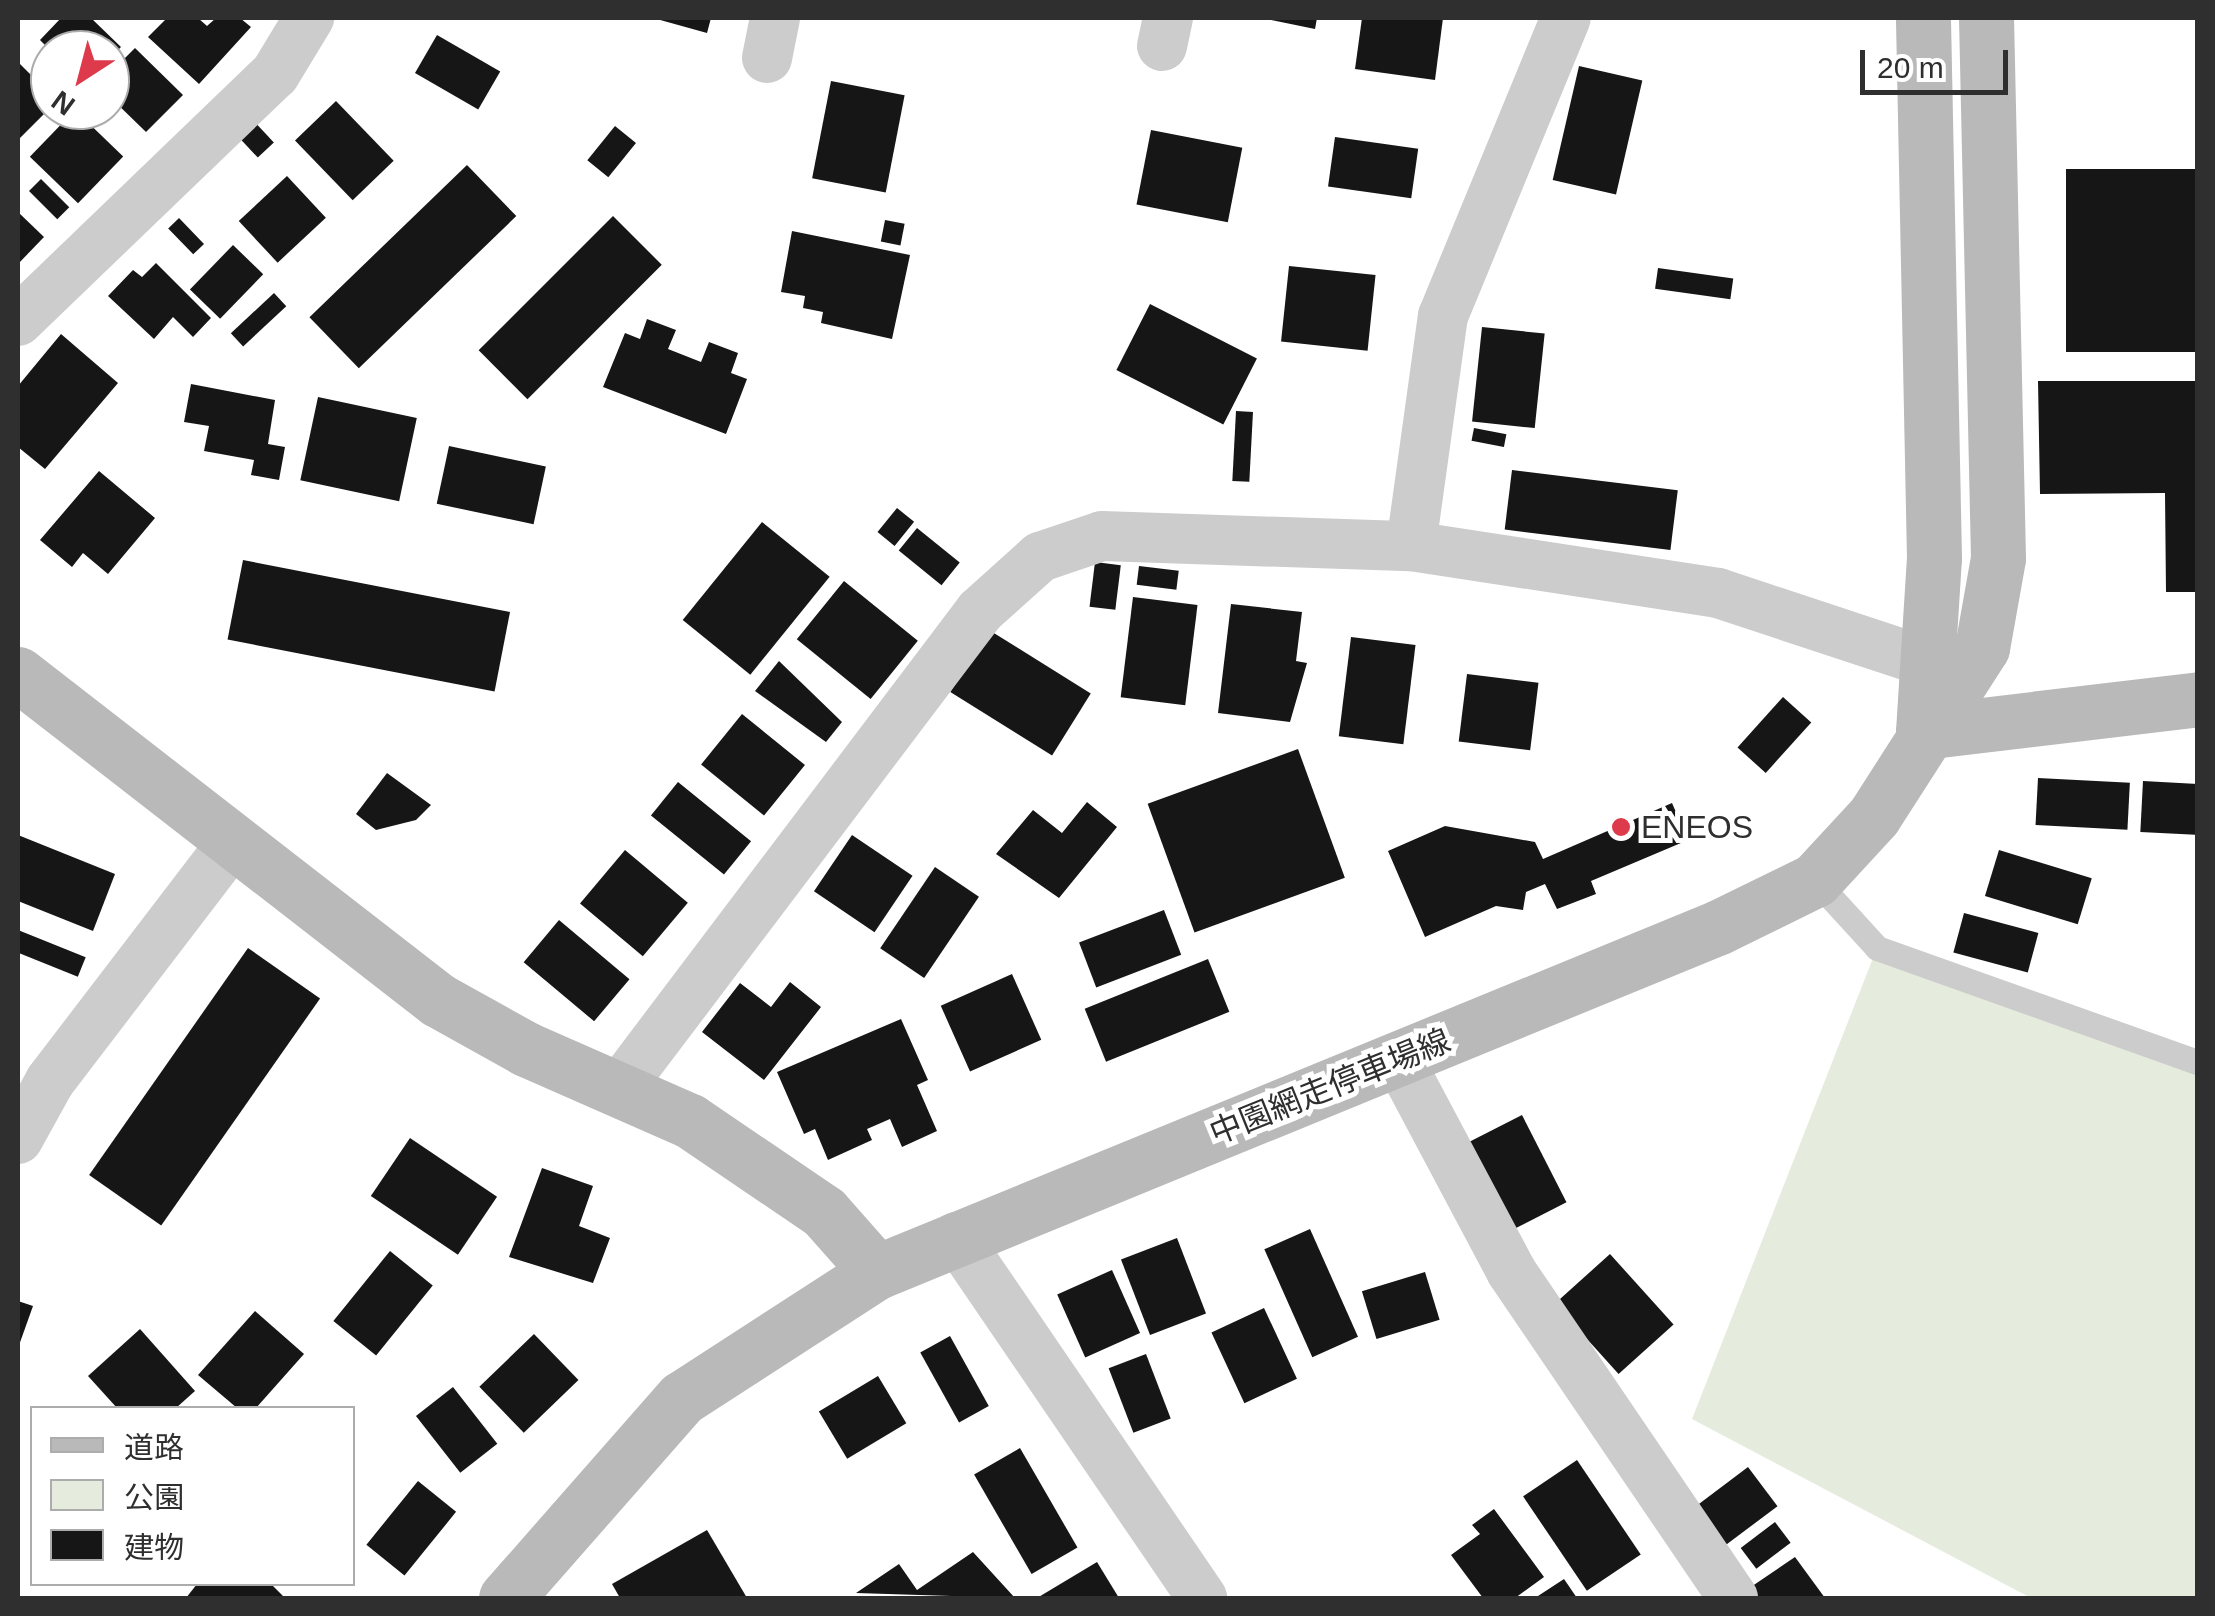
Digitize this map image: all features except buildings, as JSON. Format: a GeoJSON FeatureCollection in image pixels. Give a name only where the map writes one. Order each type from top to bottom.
{"type":"FeatureCollection","features":[{"type":"Feature","properties":{"kind":"street"},"geometry":{"type":"LineString","coordinates":[[18,322],[274,74],[309,18]]}},
{"type":"Feature","properties":{"kind":"street"},"geometry":{"type":"LineString","coordinates":[[1411,546],[1443,316],[1566,18]]}},
{"type":"Feature","properties":{"kind":"street"},"geometry":{"type":"LineString","coordinates":[[1923,18],[1934,558],[1924,660],[1923,732],[2198,698]]}},
{"type":"Feature","properties":{"kind":"street","name":"中園網走停車場線"},"geometry":{"type":"LineString","coordinates":[[506,1598],[682,1398],[877,1272],[1398,1060],[1815,880],[1874,816],[1923,732],[1982,648],[1998,558],[1986,18]]}},
{"type":"Feature","properties":{"kind":"street"},"geometry":{"type":"LineString","coordinates":[[618,1090],[980,611],[1040,557],[1102,536],[1411,546],[1718,593],[1924,660]]}},
{"type":"Feature","properties":{"kind":"street"},"geometry":{"type":"LineString","coordinates":[[18,674],[438,1000],[618,1090],[690,1121],[806,1198],[877,1272]]}},
{"type":"Feature","properties":{"kind":"street"},"geometry":{"type":"LineString","coordinates":[[18,1139],[50,1081],[233,842]]}},
{"type":"Feature","properties":{"kind":"street"},"geometry":{"type":"LineString","coordinates":[[1398,1060],[1511,1271],[1733,1598]]}},
{"type":"Feature","properties":{"kind":"street"},"geometry":{"type":"LineString","coordinates":[[956,1237],[1202,1598]]}},
{"type":"Feature","properties":{"kind":"lane"},"geometry":{"type":"LineString","coordinates":[[1815,880],[1877,948],[2198,1062]]}},
{"type":"Feature","properties":{"kind":"green space"},"geometry":{"type":"Polygon","coordinates":[[[1877,948],[2197,1062],[2197,1598],[2031,1598],[1692,1419],[1877,948]]]}},
{"type":"Feature","properties":{"kind":"place","name":"ENEOS"},"geometry":{"type":"Point","coordinates":[1621,827]}}]}
